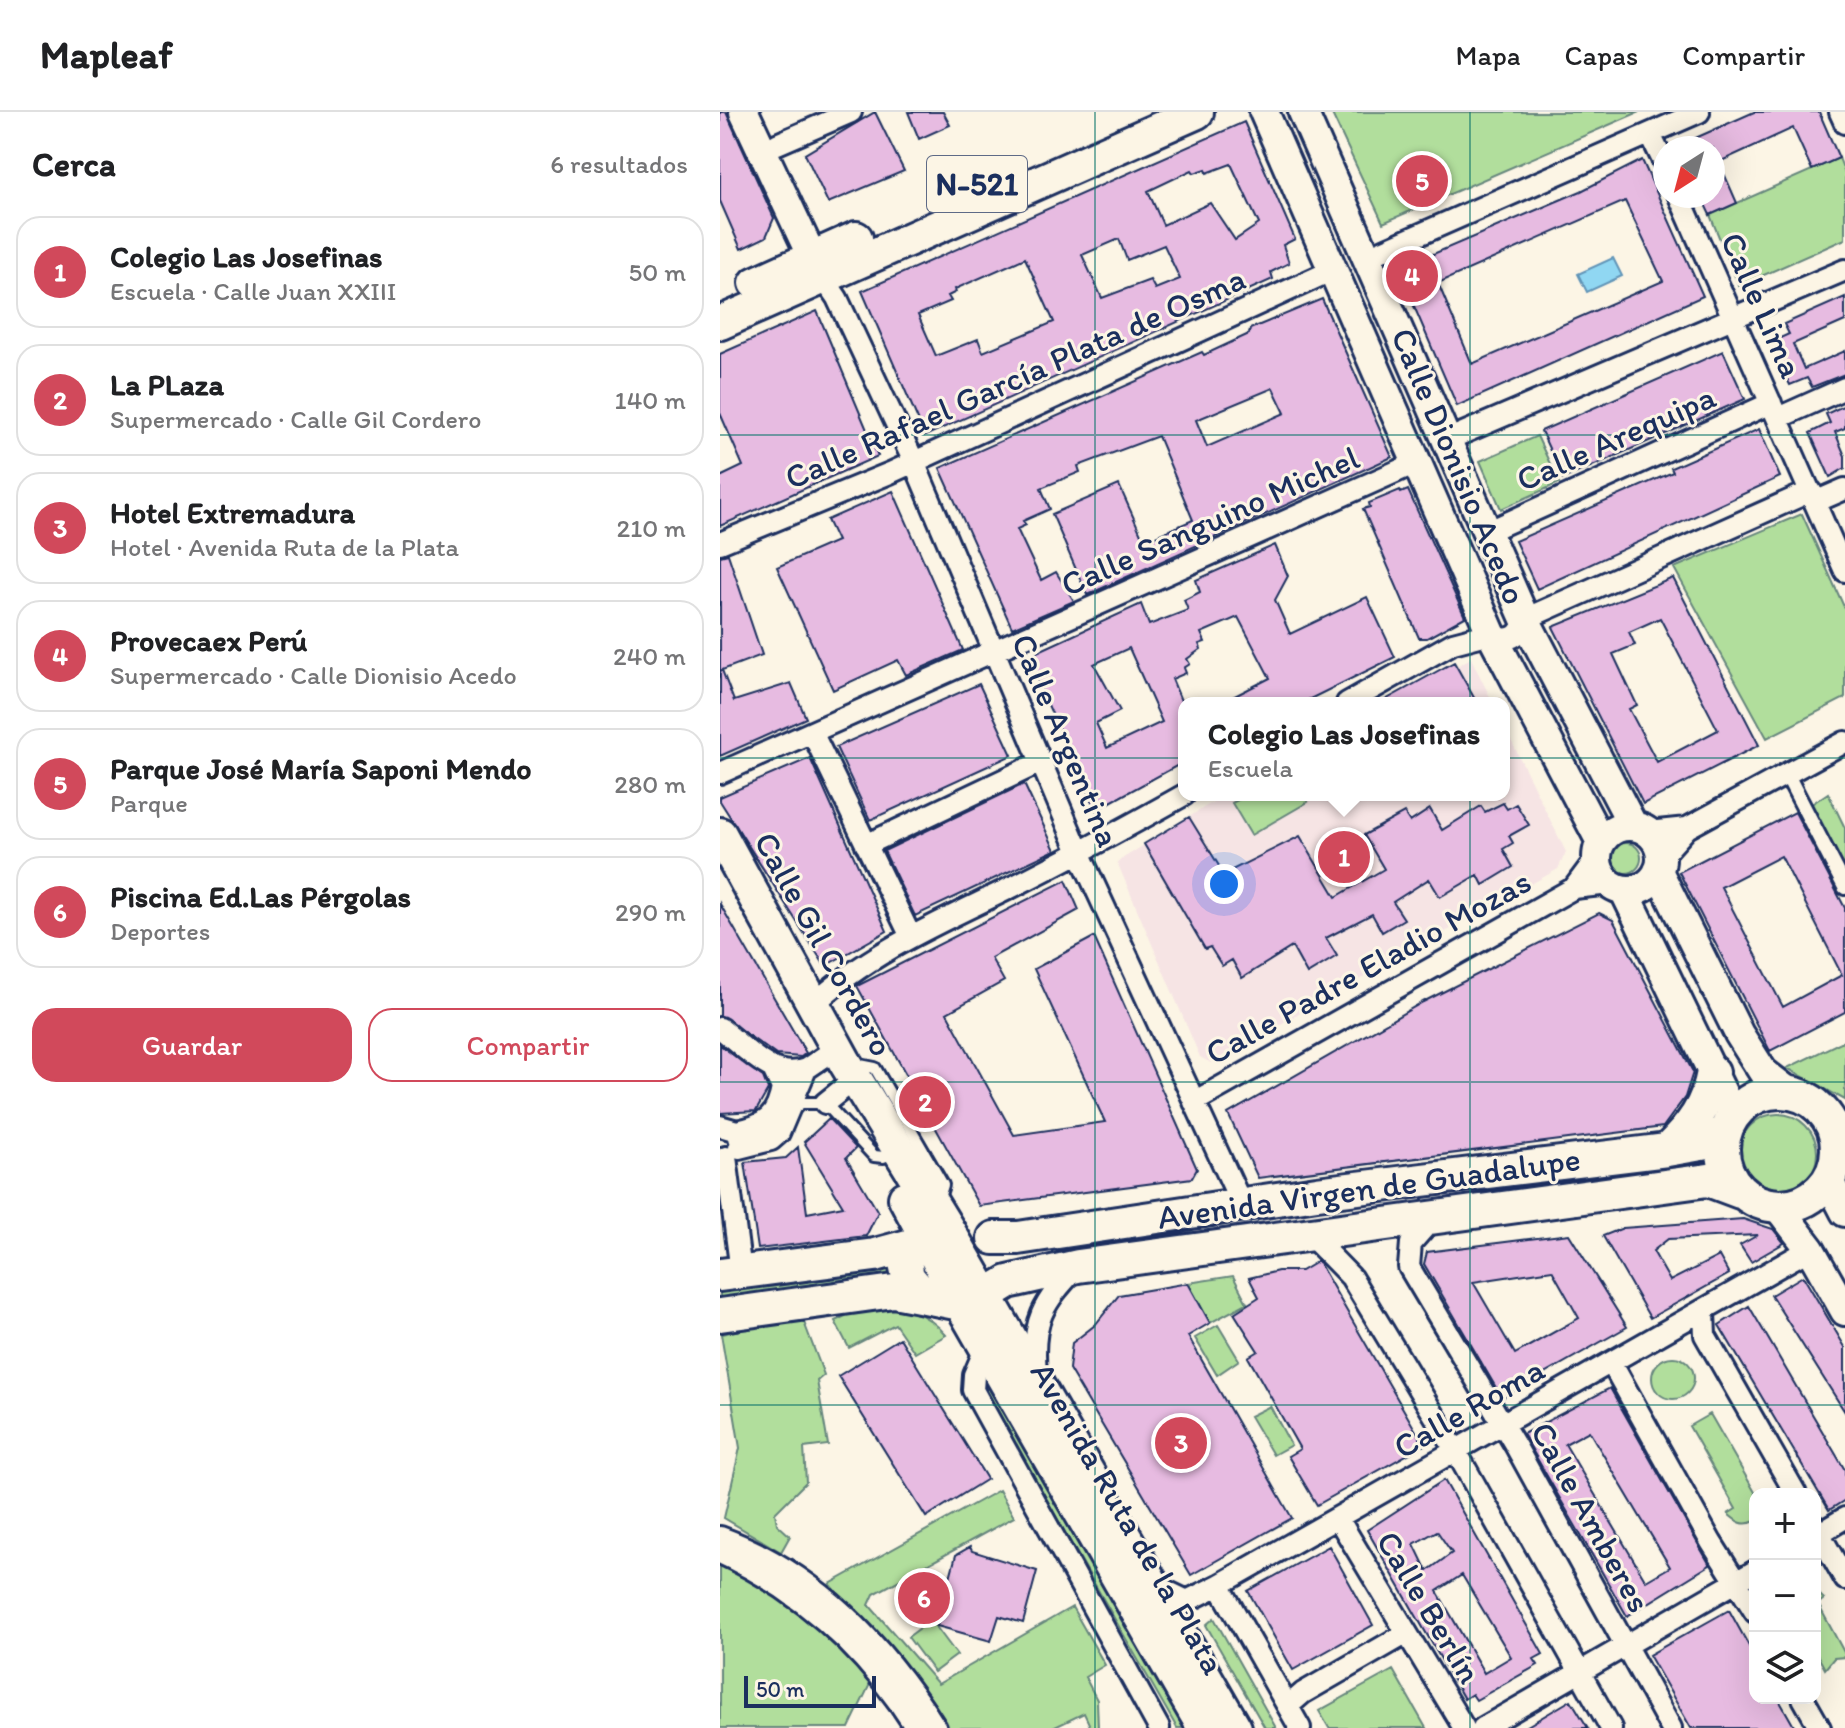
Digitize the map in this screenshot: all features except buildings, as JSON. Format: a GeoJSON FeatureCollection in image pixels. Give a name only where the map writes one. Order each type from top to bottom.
{"type":"FeatureCollection","features":[{"type":"Feature","properties":{"kind":"main road"},"geometry":{"type":"LineString","coordinates":[[744,112],[769,148],[821,259]]}},
{"type":"Feature","properties":{"kind":"main road"},"geometry":{"type":"LineString","coordinates":[[764,112],[769,148]]}},
{"type":"Feature","properties":{"kind":"main road","name":"N-521"},"geometry":{"type":"LineString","coordinates":[[720,323],[821,259],[1141,112]]}},
{"type":"Feature","properties":{"kind":"main road","name":"N-521"},"geometry":{"type":"LineString","coordinates":[[720,299],[1197,112]]}},
{"type":"Feature","properties":{"kind":"main road","name":"Calle Dionisio Acedo"},"geometry":{"type":"LineString","coordinates":[[1303,112],[1525,619],[1650,847],[1739,1034],[1763,1072],[1790,1093]]}},
{"type":"Feature","properties":{"kind":"main road","name":"Calle Dionisio Acedo"},"geometry":{"type":"LineString","coordinates":[[1266,114],[1491,633],[1599,850]]}},
{"type":"Feature","properties":{"kind":"main road"},"geometry":{"type":"LineString","coordinates":[[1617,887],[1644,886],[1650,847],[1615,829],[1599,850],[1598,867],[1617,887],[1661,982],[1713,1072],[1729,1123],[1724,1164],[1740,1192],[1765,1205],[1796,1205],[1812,1197],[1836,1174]]}},
{"type":"Feature","properties":{"kind":"main road","name":"Calle Gil Cordero"},"geometry":{"type":"LineString","coordinates":[[720,834],[813,1005],[831,1071],[929,1230]]}},
{"type":"Feature","properties":{"kind":"main road","name":"Calle Gil Cordero"},"geometry":{"type":"LineString","coordinates":[[720,860],[831,1071],[929,1230],[985,1294]]}},
{"type":"Feature","properties":{"kind":"main road"},"geometry":{"type":"LineString","coordinates":[[1667,1150],[1698,1118],[1709,1094],[1713,1072]]}},
{"type":"Feature","properties":{"kind":"main road"},"geometry":{"type":"LineString","coordinates":[[1729,1123],[1759,1095],[1790,1093],[1809,1099],[1834,1116],[1836,1174],[1845,1212]]}},
{"type":"Feature","properties":{"kind":"main road","name":"Avenida Virgen de Guadalupe"},"geometry":{"type":"LineString","coordinates":[[929,1230],[973,1230],[994,1238],[1018,1238],[1605,1151],[1667,1150],[1707,1143],[1729,1123]]}},
{"type":"Feature","properties":{"kind":"main road","name":"Avenida Virgen de Guadalupe"},"geometry":{"type":"LineString","coordinates":[[985,1294],[1078,1266],[1708,1180],[1740,1192]]}},
{"type":"Feature","properties":{"kind":"main road"},"geometry":{"type":"LineString","coordinates":[[1778,1207],[1810,1249],[1845,1311]]}},
{"type":"Feature","properties":{"kind":"main road"},"geometry":{"type":"LineString","coordinates":[[742,1272],[875,1255],[929,1230]]}},
{"type":"Feature","properties":{"kind":"main road"},"geometry":{"type":"LineString","coordinates":[[924,1296],[908,1277],[905,1268],[929,1230]]}},
{"type":"Feature","properties":{"kind":"main road"},"geometry":{"type":"LineString","coordinates":[[720,1315],[894,1291],[924,1296],[985,1294],[1009,1257],[994,1238]]}},
{"type":"Feature","properties":{"kind":"main road","name":"Avenida Ruta de la Plata"},"geometry":{"type":"LineString","coordinates":[[985,1294],[986,1347],[1204,1728]]}},
{"type":"Feature","properties":{"kind":"main road","name":"Avenida Ruta de la Plata"},"geometry":{"type":"LineString","coordinates":[[985,1294],[1156,1586],[1235,1728]]}},
{"type":"Feature","properties":{"kind":"street"},"geometry":{"type":"LineString","coordinates":[[769,148],[851,112]]}},
{"type":"Feature","properties":{"kind":"street"},"geometry":{"type":"LineString","coordinates":[[1365,256],[1699,112]]}},
{"type":"Feature","properties":{"kind":"street"},"geometry":{"type":"LineString","coordinates":[[1840,112],[1845,123]]}},
{"type":"Feature","properties":{"kind":"street"},"geometry":{"type":"LineString","coordinates":[[1650,134],[1653,140]]}},
{"type":"Feature","properties":{"kind":"street","name":"Calle Lima"},"geometry":{"type":"LineString","coordinates":[[1684,208],[1845,571]]}},
{"type":"Feature","properties":{"kind":"street","name":"Calle Rafael García Plata de Osma"},"geometry":{"type":"LineString","coordinates":[[720,543],[914,462],[1335,269],[1350,278],[1365,256]]}},
{"type":"Feature","properties":{"kind":"street","name":"Calle Argentina"},"geometry":{"type":"LineString","coordinates":[[821,259],[914,462],[1079,852],[1242,1205]]}},
{"type":"Feature","properties":{"kind":"street"},"geometry":{"type":"LineString","coordinates":[[1447,440],[1845,270]]}},
{"type":"Feature","properties":{"kind":"street","name":"Calle Arequipa"},"geometry":{"type":"LineString","coordinates":[[1487,532],[1774,410],[1845,388]]}},
{"type":"Feature","properties":{"kind":"street","name":"Calle Sanguino Michel"},"geometry":{"type":"LineString","coordinates":[[720,773],[1418,462]]}},
{"type":"Feature","properties":{"kind":"street"},"geometry":{"type":"LineString","coordinates":[[1358,697],[1453,643],[1491,633],[1498,618],[1508,614],[1525,619],[1813,497],[1845,489]]}},
{"type":"Feature","properties":{"kind":"street"},"geometry":{"type":"LineString","coordinates":[[812,732],[911,937]]}},
{"type":"Feature","properties":{"kind":"street"},"geometry":{"type":"LineString","coordinates":[[1650,847],[1845,742]]}},
{"type":"Feature","properties":{"kind":"street"},"geometry":{"type":"LineString","coordinates":[[866,845],[1043,761]]}},
{"type":"Feature","properties":{"kind":"street"},"geometry":{"type":"LineString","coordinates":[[1786,773],[1845,887]]}},
{"type":"Feature","properties":{"kind":"street"},"geometry":{"type":"LineString","coordinates":[[813,1005],[841,978],[911,937],[1178,798]]}},
{"type":"Feature","properties":{"kind":"street","name":"Calle Padre Eladio Mozas"},"geometry":{"type":"LineString","coordinates":[[1194,1102],[1574,888],[1599,850]]}},
{"type":"Feature","properties":{"kind":"street","name":"Calle Padre Eladio Mozas"},"geometry":{"type":"LineString","coordinates":[[1574,888],[1617,887]]}},
{"type":"Feature","properties":{"kind":"street"},"geometry":{"type":"LineString","coordinates":[[720,1028],[774,1071],[786,1074],[831,1071]]}},
{"type":"Feature","properties":{"kind":"street"},"geometry":{"type":"LineString","coordinates":[[729,1144],[760,1127],[776,1112],[782,1088],[774,1071]]}},
{"type":"Feature","properties":{"kind":"street"},"geometry":{"type":"LineString","coordinates":[[729,1144],[771,1140],[779,1133],[791,1112],[831,1071]]}},
{"type":"Feature","properties":{"kind":"street"},"geometry":{"type":"LineString","coordinates":[[729,1144],[742,1272],[776,1282],[776,1303],[768,1309]]}},
{"type":"Feature","properties":{"kind":"street","name":"Calle Amberes"},"geometry":{"type":"LineString","coordinates":[[1435,1217],[1421,1228],[1411,1243],[1409,1267],[1502,1424],[1671,1728]]}},
{"type":"Feature","properties":{"kind":"street"},"geometry":{"type":"LineString","coordinates":[[1309,1234],[1351,1277],[1457,1453],[1611,1728]]}},
{"type":"Feature","properties":{"kind":"street","name":"Calle Roma"},"geometry":{"type":"LineString","coordinates":[[1156,1586],[1187,1601],[1219,1585],[1457,1453],[1502,1424],[1704,1312],[1810,1249]]}},
{"type":"Feature","properties":{"kind":"street"},"geometry":{"type":"LineString","coordinates":[[1038,1388],[1033,1339],[1046,1301],[1078,1266]]}},
{"type":"Feature","properties":{"kind":"street"},"geometry":{"type":"LineString","coordinates":[[1704,1312],[1705,1335],[1793,1488]]}},
{"type":"Feature","properties":{"kind":"street","name":"Avenida Ruta de la Plata"},"geometry":{"type":"LineString","coordinates":[[986,1347],[974,1375],[973,1390],[1159,1728]]}},
{"type":"Feature","properties":{"kind":"street"},"geometry":{"type":"LineString","coordinates":[[1612,1364],[1749,1603]]}},
{"type":"Feature","properties":{"kind":"street"},"geometry":{"type":"LineString","coordinates":[[1821,1530],[1845,1518]]}},
{"type":"Feature","properties":{"kind":"street","name":"Calle Berlín"},"geometry":{"type":"LineString","coordinates":[[1339,1520],[1464,1728]]}},
{"type":"Feature","properties":{"kind":"street"},"geometry":{"type":"LineString","coordinates":[[720,1537],[777,1564],[818,1591],[861,1628],[907,1682],[936,1728]]}},
{"type":"Feature","properties":{"kind":"street"},"geometry":{"type":"LineString","coordinates":[[1821,1539],[1845,1579]]}},
{"type":"Feature","properties":{"kind":"street"},"geometry":{"type":"LineString","coordinates":[[720,1553],[787,1590],[840,1634],[889,1687],[916,1728]]}},
{"type":"Feature","properties":{"kind":"street"},"geometry":{"type":"LineString","coordinates":[[1483,1728],[1749,1575]]}},
{"type":"Feature","properties":{"kind":"street"},"geometry":{"type":"LineString","coordinates":[[1219,1585],[1300,1728]]}},
{"type":"Feature","properties":{"kind":"street"},"geometry":{"type":"LineString","coordinates":[[1288,1706],[1303,1693],[1407,1633]]}},
{"type":"Feature","properties":{"kind":"street"},"geometry":{"type":"LineString","coordinates":[[1806,1704],[1820,1728]]}},
{"type":"Feature","properties":{"kind":"lane"},"geometry":{"type":"LineString","coordinates":[[791,1112],[831,1071]]}},
{"type":"Feature","properties":{"kind":"shaded area"},"geometry":{"type":"Polygon","coordinates":[[[1471,658],[1490,697],[1401,697],[1471,658]]]}},
{"type":"Feature","properties":{"kind":"shaded area"},"geometry":{"type":"Polygon","coordinates":[[[1510,738],[1566,852],[1558,869],[1211,1063],[1200,1057],[1117,862],[1214,801],[1510,801],[1510,738]]]}},
{"type":"Feature","properties":{"kind":"green space"},"geometry":{"type":"Polygon","coordinates":[[[1331,112],[1639,112],[1383,223],[1331,112]]]}},
{"type":"Feature","properties":{"kind":"green space"},"geometry":{"type":"Polygon","coordinates":[[[1839,158],[1845,173],[1845,239],[1739,286],[1710,215],[1839,158]]]}},
{"type":"Feature","properties":{"kind":"green space"},"geometry":{"type":"Polygon","coordinates":[[[1537,436],[1559,483],[1501,509],[1480,461],[1537,436]]]}},
{"type":"Feature","properties":{"kind":"green space"},"geometry":{"type":"Polygon","coordinates":[[[1802,514],[1845,609],[1845,698],[1767,738],[1674,568],[1802,514]]]}},
{"type":"Feature","properties":{"kind":"green space"},"geometry":{"type":"Polygon","coordinates":[[[1828,793],[1845,828],[1845,872],[1810,805],[1828,793]]]}},
{"type":"Feature","properties":{"kind":"green space"},"geometry":{"type":"Polygon","coordinates":[[[1236,801],[1308,802],[1251,835],[1232,803],[1236,801]]]}},
{"type":"Feature","properties":{"kind":"green space"},"geometry":{"type":"Polygon","coordinates":[[[1626,843],[1637,847],[1641,858],[1637,869],[1626,873],[1615,869],[1611,858],[1615,847],[1626,843]]]}},
{"type":"Feature","properties":{"kind":"green space"},"geometry":{"type":"Polygon","coordinates":[[[1845,1040],[1845,1100],[1787,1068],[1845,1040]]]}},
{"type":"Feature","properties":{"kind":"green space"},"geometry":{"type":"Polygon","coordinates":[[[1778,1114],[1793,1117],[1805,1126],[1814,1138],[1817,1153],[1814,1168],[1805,1180],[1793,1189],[1778,1192],[1763,1189],[1751,1180],[1742,1168],[1739,1153],[1742,1138],[1751,1126],[1763,1117],[1778,1114]]]}},
{"type":"Feature","properties":{"kind":"green space"},"geometry":{"type":"Polygon","coordinates":[[[892,1256],[895,1275],[720,1304],[720,1285],[892,1256]]]}},
{"type":"Feature","properties":{"kind":"green space"},"geometry":{"type":"Polygon","coordinates":[[[1233,1276],[1247,1303],[1210,1323],[1188,1283],[1233,1276]]]}},
{"type":"Feature","properties":{"kind":"green space"},"geometry":{"type":"Polygon","coordinates":[[[874,1302],[922,1315],[946,1335],[915,1353],[895,1324],[849,1348],[835,1321],[874,1302]]]}},
{"type":"Feature","properties":{"kind":"green space"},"geometry":{"type":"Polygon","coordinates":[[[802,1317],[824,1375],[817,1381],[828,1445],[804,1448],[806,1482],[775,1513],[777,1524],[790,1536],[781,1552],[724,1518],[740,1448],[721,1334],[802,1317]]]}},
{"type":"Feature","properties":{"kind":"green space"},"geometry":{"type":"Polygon","coordinates":[[[1218,1325],[1239,1360],[1217,1375],[1195,1338],[1218,1325]]]}},
{"type":"Feature","properties":{"kind":"green space"},"geometry":{"type":"Polygon","coordinates":[[[1673,1357],[1688,1363],[1694,1378],[1688,1393],[1673,1399],[1658,1393],[1652,1378],[1658,1363],[1673,1357]]]}},
{"type":"Feature","properties":{"kind":"green space"},"geometry":{"type":"Polygon","coordinates":[[[986,1374],[1187,1728],[1177,1728],[979,1382],[986,1374]]]}},
{"type":"Feature","properties":{"kind":"green space"},"geometry":{"type":"Polygon","coordinates":[[[1270,1406],[1291,1445],[1273,1455],[1250,1416],[1270,1406]]]}},
{"type":"Feature","properties":{"kind":"green space"},"geometry":{"type":"Polygon","coordinates":[[[1710,1414],[1753,1488],[1749,1488],[1749,1524],[1741,1523],[1728,1514],[1736,1509],[1689,1426],[1710,1414]]]}},
{"type":"Feature","properties":{"kind":"green space"},"geometry":{"type":"Polygon","coordinates":[[[999,1490],[1014,1517],[874,1594],[869,1605],[938,1684],[1072,1607],[1105,1665],[1085,1677],[1097,1700],[1098,1728],[1091,1728],[1084,1713],[1053,1728],[945,1728],[907,1669],[830,1584],[999,1490]]]}},
{"type":"Feature","properties":{"kind":"green space"},"geometry":{"type":"Polygon","coordinates":[[[720,1564],[763,1587],[802,1614],[871,1682],[849,1728],[720,1728],[720,1564]]]}},
{"type":"Feature","properties":{"kind":"green space"},"geometry":{"type":"Polygon","coordinates":[[[1821,1610],[1845,1654],[1845,1657],[1834,1658],[1825,1669],[1821,1662],[1821,1610]]]}},
{"type":"Feature","properties":{"kind":"green space"},"geometry":{"type":"Polygon","coordinates":[[[1214,1618],[1276,1728],[1265,1728],[1206,1625],[1214,1618]]]}},
{"type":"Feature","properties":{"kind":"green space"},"geometry":{"type":"Polygon","coordinates":[[[931,1620],[957,1655],[934,1672],[908,1637],[931,1620]]]}},
{"type":"Feature","properties":{"kind":"green space"},"geometry":{"type":"Polygon","coordinates":[[[1393,1670],[1426,1728],[1329,1728],[1319,1711],[1393,1670]]]}},
{"type":"Feature","properties":{"kind":"water"},"geometry":{"type":"Polygon","coordinates":[[[1613,258],[1622,276],[1587,292],[1578,274],[1613,258]]]}},
{"type":"Feature","properties":{"kind":"water"},"geometry":{"type":"Polygon","coordinates":[[[939,1573],[934,1605],[921,1613],[907,1590],[939,1573]]]}},
{"type":"Feature","properties":{"kind":"place","name":"Parque José María Saponi Mendo"},"geometry":{"type":"Point","coordinates":[1422,181]}},
{"type":"Feature","properties":{"kind":"place","name":"Provecaex Perú"},"geometry":{"type":"Point","coordinates":[1412,276]}},
{"type":"Feature","properties":{"kind":"place","name":"Colegio Las Josefinas"},"geometry":{"type":"Point","coordinates":[1344,857]}},
{"type":"Feature","properties":{"kind":"place","name":"La PLaza"},"geometry":{"type":"Point","coordinates":[925,1102]}},
{"type":"Feature","properties":{"kind":"place","name":"Hotel Extremadura"},"geometry":{"type":"Point","coordinates":[1181,1443]}},
{"type":"Feature","properties":{"kind":"place","name":"Piscina Ed.Las Pérgolas"},"geometry":{"type":"Point","coordinates":[924,1598]}}]}
